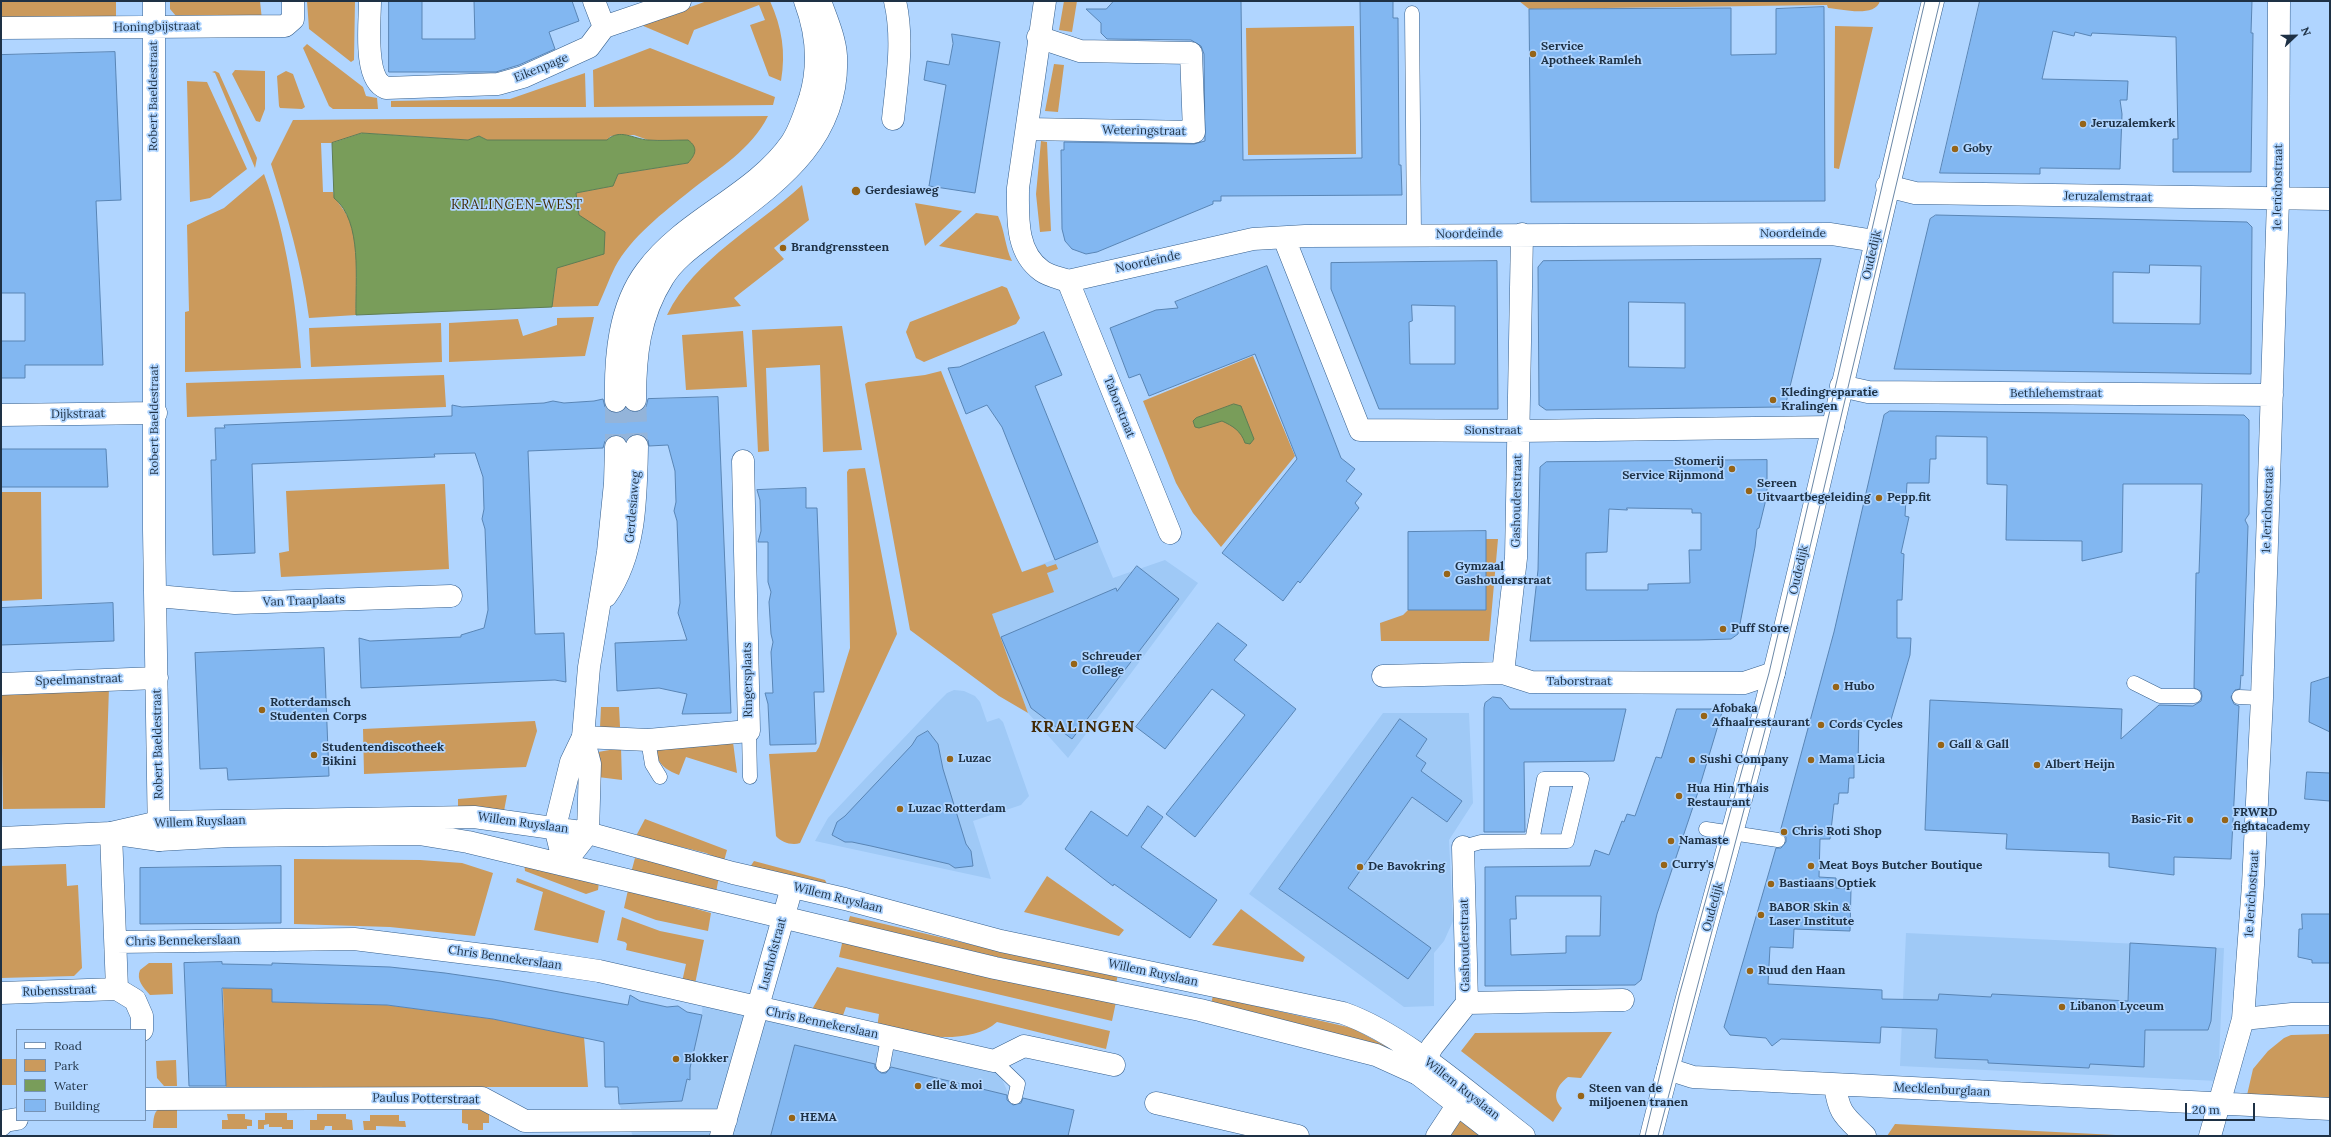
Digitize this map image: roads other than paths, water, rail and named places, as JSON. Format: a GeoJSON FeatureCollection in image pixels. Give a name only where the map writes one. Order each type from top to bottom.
{"type":"FeatureCollection","features":[{"type":"Feature","properties":{"kind":"street","name":"Robert Baeldestraat"},"geometry":{"type":"LineString","coordinates":[[154,1],[156,413],[154,530],[157,596],[156,678],[159,831]]}},
{"type":"Feature","properties":{"kind":"street","name":"Honingbijstraat"},"geometry":{"type":"LineString","coordinates":[[1,28],[285,26],[293,19],[293,1]]}},
{"type":"Feature","properties":{"kind":"street","name":"Eikenpage"},"geometry":{"type":"LineString","coordinates":[[370,1],[371,70],[377,83],[386,88],[498,84],[523,78],[589,47],[604,27]]}},
{"type":"Feature","properties":{"kind":"street"},"geometry":{"type":"LineString","coordinates":[[594,1],[604,27],[680,1]]}},
{"type":"Feature","properties":{"kind":"street"},"geometry":{"type":"LineString","coordinates":[[805,1],[810,14],[817,53],[816,78],[804,116],[791,142],[766,171],[673,241],[646,271],[628,308],[619,339],[615,370],[626,400],[635,367],[639,336],[646,312],[663,277],[685,253],[771,187],[806,152],[822,125],[835,86],[836,55],[820,1]]}},
{"type":"Feature","properties":{"kind":"street"},"geometry":{"type":"LineString","coordinates":[[893,119],[900,51],[898,14],[895,1]]}},
{"type":"Feature","properties":{"kind":"street"},"geometry":{"type":"LineString","coordinates":[[1045,1],[1038,37],[1018,188],[1020,236],[1029,259],[1042,272],[1068,281]]}},
{"type":"Feature","properties":{"kind":"street","name":"Oudedijk"},"geometry":{"type":"LineString","coordinates":[[1651,1136],[1668,1069],[1734,833],[1774,673],[1933,1]]}},
{"type":"Feature","properties":{"kind":"street","name":"1e Jerichostraat"},"geometry":{"type":"LineString","coordinates":[[2243,1019],[2253,885],[2262,698],[2278,200],[2279,1]]}},
{"type":"Feature","properties":{"kind":"street","name":"Weteringstraat"},"geometry":{"type":"LineString","coordinates":[[1027,129],[1194,132],[1191,53],[1080,51],[1038,37]]}},
{"type":"Feature","properties":{"kind":"street","name":"Jeruzalemstraat"},"geometry":{"type":"LineString","coordinates":[[1888,186],[1916,193],[2330,200]]}},
{"type":"Feature","properties":{"kind":"street","name":"Noordeinde"},"geometry":{"type":"LineString","coordinates":[[1068,281],[1253,238],[1284,238],[1304,236],[1522,234],[1831,234],[1875,241]]}},
{"type":"Feature","properties":{"kind":"street","name":"Gashouderstraat"},"geometry":{"type":"LineString","coordinates":[[1504,673],[1516,558],[1522,234]]}},
{"type":"Feature","properties":{"kind":"street","name":"Sionstraat"},"geometry":{"type":"LineString","coordinates":[[1284,238],[1360,430],[1518,431],[1833,427]]}},
{"type":"Feature","properties":{"kind":"street","name":"Taborstraat"},"geometry":{"type":"LineString","coordinates":[[1068,281],[1170,533]]}},
{"type":"Feature","properties":{"kind":"street","name":"Bethlehemstraat"},"geometry":{"type":"LineString","coordinates":[[1841,386],[1868,392],[2272,395]]}},
{"type":"Feature","properties":{"kind":"street","name":"Dijkstraat"},"geometry":{"type":"LineString","coordinates":[[1,415],[156,413]]}},
{"type":"Feature","properties":{"kind":"street","name":"Gerdesiaweg"},"geometry":{"type":"LineString","coordinates":[[588,832],[590,764],[583,737],[589,667],[616,483],[626,447]]}},
{"type":"Feature","properties":{"kind":"street","name":"Ringersplaats"},"geometry":{"type":"LineString","coordinates":[[583,737],[648,740],[749,732],[742,461]]}},
{"type":"Feature","properties":{"kind":"street","name":"Van Traaplaats"},"geometry":{"type":"LineString","coordinates":[[157,596],[235,603],[451,596]]}},
{"type":"Feature","properties":{"kind":"street","name":"Taborstraat"},"geometry":{"type":"LineString","coordinates":[[1383,676],[1504,673],[1531,682],[1744,683],[1769,672],[1774,673]]}},
{"type":"Feature","properties":{"kind":"street","name":"Speelmanstraat"},"geometry":{"type":"LineString","coordinates":[[1,684],[156,678]]}},
{"type":"Feature","properties":{"kind":"street","name":"Gerdesiaweg"},"geometry":{"type":"LineString","coordinates":[[564,864],[555,827],[571,762],[583,737]]}},
{"type":"Feature","properties":{"kind":"street","name":"Willem Ruyslaan"},"geometry":{"type":"LineString","coordinates":[[1,838],[474,817],[588,832],[733,873],[1001,941],[1321,1007],[1354,1017],[1408,1047],[1421,1067],[1462,1098],[1524,1136]]}},
{"type":"Feature","properties":{"kind":"street","name":"Willem Ruyslaan"},"geometry":{"type":"LineString","coordinates":[[159,831],[230,836],[419,834],[468,842],[564,864],[606,877],[995,968],[1200,1010],[1421,1067]]}},
{"type":"Feature","properties":{"kind":"street"},"geometry":{"type":"LineString","coordinates":[[564,864],[588,832]]}},
{"type":"Feature","properties":{"kind":"street"},"geometry":{"type":"LineString","coordinates":[[111,833],[117,989],[135,1000],[139,1006],[142,1016],[142,1029]]}},
{"type":"Feature","properties":{"kind":"street","name":"Gashouderstraat"},"geometry":{"type":"LineString","coordinates":[[1421,1067],[1432,1047],[1467,1003],[1463,847]]}},
{"type":"Feature","properties":{"kind":"street","name":"Lusthofstraat"},"geometry":{"type":"LineString","coordinates":[[724,1128],[792,887]]}},
{"type":"Feature","properties":{"kind":"street","name":"Chris Bennekerslaan"},"geometry":{"type":"LineString","coordinates":[[116,942],[354,939],[532,961],[599,971],[758,1009],[994,1061]]}},
{"type":"Feature","properties":{"kind":"street","name":"Rubensstraat"},"geometry":{"type":"LineString","coordinates":[[1,993],[117,989]]}},
{"type":"Feature","properties":{"kind":"street"},"geometry":{"type":"LineString","coordinates":[[1467,1003],[1624,1000]]}},
{"type":"Feature","properties":{"kind":"street"},"geometry":{"type":"LineString","coordinates":[[2210,1136],[2218,1103],[2243,1019],[2292,1014],[2330,1014]]}},
{"type":"Feature","properties":{"kind":"street"},"geometry":{"type":"LineString","coordinates":[[994,1061],[1024,1046],[1114,1065]]}},
{"type":"Feature","properties":{"kind":"street","name":"Mecklenburglaan"},"geometry":{"type":"LineString","coordinates":[[1668,1069],[1693,1077],[2330,1109]]}},
{"type":"Feature","properties":{"kind":"street"},"geometry":{"type":"LineString","coordinates":[[1835,1085],[1838,1106],[1844,1117],[1865,1136]]}},
{"type":"Feature","properties":{"kind":"street","name":"Paulus Potterstraat"},"geometry":{"type":"LineString","coordinates":[[146,1099],[482,1098],[525,1120],[724,1128]]}},
{"type":"Feature","properties":{"kind":"street"},"geometry":{"type":"LineString","coordinates":[[1437,1136],[1462,1098]]}},
{"type":"Feature","properties":{"kind":"street","name":"Willem Ruyslaan"},"geometry":{"type":"LineString","coordinates":[[1462,1098],[1498,1136]]}},
{"type":"Feature","properties":{"kind":"street"},"geometry":{"type":"LineString","coordinates":[[1156,1103],[1298,1136]]}},
{"type":"Feature","properties":{"kind":"street"},"geometry":{"type":"LineString","coordinates":[[1,1125],[5,1121],[16,1119]]}},
{"type":"Feature","properties":{"kind":"lane"},"geometry":{"type":"LineString","coordinates":[[1412,13],[1414,235]]}},
{"type":"Feature","properties":{"kind":"lane"},"geometry":{"type":"LineString","coordinates":[[2134,684],[2160,696],[2194,696]]}},
{"type":"Feature","properties":{"kind":"lane"},"geometry":{"type":"LineString","coordinates":[[2240,697],[2262,698]]}},
{"type":"Feature","properties":{"kind":"lane"},"geometry":{"type":"LineString","coordinates":[[749,732],[750,777]]}},
{"type":"Feature","properties":{"kind":"lane"},"geometry":{"type":"LineString","coordinates":[[648,740],[652,764],[660,777]]}},
{"type":"Feature","properties":{"kind":"lane"},"geometry":{"type":"LineString","coordinates":[[1463,847],[1481,842],[1567,841],[1582,779],[1544,779],[1532,841]]}},
{"type":"Feature","properties":{"kind":"lane"},"geometry":{"type":"LineString","coordinates":[[1706,829],[1778,840]]}},
{"type":"Feature","properties":{"kind":"lane","name":"Chris Bennekerslaan"},"geometry":{"type":"LineString","coordinates":[[883,1065],[888,1038]]}},
{"type":"Feature","properties":{"kind":"lane"},"geometry":{"type":"LineString","coordinates":[[994,1061],[1018,1084],[1015,1096]]}},
{"type":"Feature","properties":{"kind":"water"},"geometry":{"type":"Polygon","coordinates":[[[362,133],[468,140],[479,136],[487,140],[607,140],[622,134],[648,140],[688,140],[694,146],[695,152],[688,163],[618,174],[613,186],[576,193],[579,215],[605,232],[604,254],[557,268],[552,307],[356,315],[356,252],[350,221],[343,208],[334,198],[332,143],[362,133]]]}},
{"type":"Feature","properties":{"kind":"water"},"geometry":{"type":"Polygon","coordinates":[[[1234,404],[1241,406],[1254,439],[1250,444],[1245,443],[1236,429],[1222,421],[1199,428],[1195,427],[1193,421],[1196,418],[1234,404]]]}},
{"type":"Feature","properties":{"kind":"tunnel"},"geometry":{"type":"LineString","coordinates":[[635,400],[637,446]]}},
{"type":"Feature","properties":{"kind":"tunnel"},"geometry":{"type":"LineString","coordinates":[[616,401],[616,447]]}},
{"type":"Feature","properties":{"kind":"tram line"},"geometry":{"type":"LineString","coordinates":[[1645,1136],[1679,996],[1769,673],[1925,1]]}},
{"type":"Feature","properties":{"kind":"tram line"},"geometry":{"type":"LineString","coordinates":[[1658,1136],[1780,673],[1940,1]]}},
{"type":"Feature","properties":{"kind":"place","name":"Service Apotheek Ramleh"},"geometry":{"type":"Point","coordinates":[1533,54]}},
{"type":"Feature","properties":{"kind":"place","name":"Jeruzalemkerk"},"geometry":{"type":"Point","coordinates":[2083,124]}},
{"type":"Feature","properties":{"kind":"place","name":"Goby"},"geometry":{"type":"Point","coordinates":[1955,149]}},
{"type":"Feature","properties":{"kind":"place","name":"Gerdesiaweg"},"geometry":{"type":"Point","coordinates":[856,191]}},
{"type":"Feature","properties":{"kind":"place","name":"Brandgrenssteen"},"geometry":{"type":"Point","coordinates":[783,248]}},
{"type":"Feature","properties":{"kind":"place","name":"Kledingreparatie Kralingen"},"geometry":{"type":"Point","coordinates":[1773,400]}},
{"type":"Feature","properties":{"kind":"place","name":"Stomerij Service Rijnmond"},"geometry":{"type":"Point","coordinates":[1732,469]}},
{"type":"Feature","properties":{"kind":"place","name":"Sereen Uitvaartbegeleiding"},"geometry":{"type":"Point","coordinates":[1749,491]}},
{"type":"Feature","properties":{"kind":"place","name":"Pepp.fit"},"geometry":{"type":"Point","coordinates":[1879,498]}},
{"type":"Feature","properties":{"kind":"place","name":"Gymzaal Gashouderstraat"},"geometry":{"type":"Point","coordinates":[1447,574]}},
{"type":"Feature","properties":{"kind":"place","name":"Puff Store"},"geometry":{"type":"Point","coordinates":[1723,629]}},
{"type":"Feature","properties":{"kind":"place","name":"Schreuder College"},"geometry":{"type":"Point","coordinates":[1074,664]}},
{"type":"Feature","properties":{"kind":"place","name":"Hubo"},"geometry":{"type":"Point","coordinates":[1836,687]}},
{"type":"Feature","properties":{"kind":"place","name":"Rotterdamsch Studenten Corps"},"geometry":{"type":"Point","coordinates":[262,710]}},
{"type":"Feature","properties":{"kind":"place","name":"Afobaka Afhaalrestaurant"},"geometry":{"type":"Point","coordinates":[1704,716]}},
{"type":"Feature","properties":{"kind":"place","name":"Cords Cycles"},"geometry":{"type":"Point","coordinates":[1821,725]}},
{"type":"Feature","properties":{"kind":"place","name":"Gall & Gall"},"geometry":{"type":"Point","coordinates":[1941,745]}},
{"type":"Feature","properties":{"kind":"place","name":"Studentendiscotheek Bikini"},"geometry":{"type":"Point","coordinates":[314,755]}},
{"type":"Feature","properties":{"kind":"place","name":"Luzac"},"geometry":{"type":"Point","coordinates":[950,759]}},
{"type":"Feature","properties":{"kind":"place","name":"Sushi Company"},"geometry":{"type":"Point","coordinates":[1692,760]}},
{"type":"Feature","properties":{"kind":"place","name":"Mama Licia"},"geometry":{"type":"Point","coordinates":[1811,760]}},
{"type":"Feature","properties":{"kind":"place","name":"Albert Heijn"},"geometry":{"type":"Point","coordinates":[2037,765]}},
{"type":"Feature","properties":{"kind":"place","name":"Hua Hin Thais Restaurant"},"geometry":{"type":"Point","coordinates":[1679,796]}},
{"type":"Feature","properties":{"kind":"place","name":"Luzac Rotterdam"},"geometry":{"type":"Point","coordinates":[900,809]}},
{"type":"Feature","properties":{"kind":"place","name":"Basic-Fit"},"geometry":{"type":"Point","coordinates":[2190,820]}},
{"type":"Feature","properties":{"kind":"place","name":"FRWRD fightacademy"},"geometry":{"type":"Point","coordinates":[2225,820]}},
{"type":"Feature","properties":{"kind":"place","name":"Chris Roti Shop"},"geometry":{"type":"Point","coordinates":[1784,832]}},
{"type":"Feature","properties":{"kind":"place","name":"Namaste"},"geometry":{"type":"Point","coordinates":[1671,841]}},
{"type":"Feature","properties":{"kind":"place","name":"Curry's"},"geometry":{"type":"Point","coordinates":[1664,865]}},
{"type":"Feature","properties":{"kind":"place","name":"Meat Boys Butcher Boutique"},"geometry":{"type":"Point","coordinates":[1811,866]}},
{"type":"Feature","properties":{"kind":"place","name":"De Bavokring"},"geometry":{"type":"Point","coordinates":[1360,867]}},
{"type":"Feature","properties":{"kind":"place","name":"Bastiaans Optiek"},"geometry":{"type":"Point","coordinates":[1771,884]}},
{"type":"Feature","properties":{"kind":"place","name":"BABOR Skin & Laser Institute"},"geometry":{"type":"Point","coordinates":[1761,915]}},
{"type":"Feature","properties":{"kind":"place","name":"Ruud den Haan"},"geometry":{"type":"Point","coordinates":[1750,971]}},
{"type":"Feature","properties":{"kind":"place","name":"Libanon Lyceum"},"geometry":{"type":"Point","coordinates":[2062,1007]}},
{"type":"Feature","properties":{"kind":"place","name":"Blokker"},"geometry":{"type":"Point","coordinates":[676,1059]}},
{"type":"Feature","properties":{"kind":"place","name":"elle & moi"},"geometry":{"type":"Point","coordinates":[918,1086]}},
{"type":"Feature","properties":{"kind":"place","name":"Steen van de miljoenen tranen"},"geometry":{"type":"Point","coordinates":[1581,1096]}},
{"type":"Feature","properties":{"kind":"place","name":"HEMA"},"geometry":{"type":"Point","coordinates":[792,1118]}},
{"type":"Feature","properties":{"kind":"district","name":"KRALINGEN-WEST"},"geometry":{"type":"Point","coordinates":[517,205]}},
{"type":"Feature","properties":{"kind":"district","name":"KRALINGEN"},"geometry":{"type":"Point","coordinates":[1083,727]}}]}
